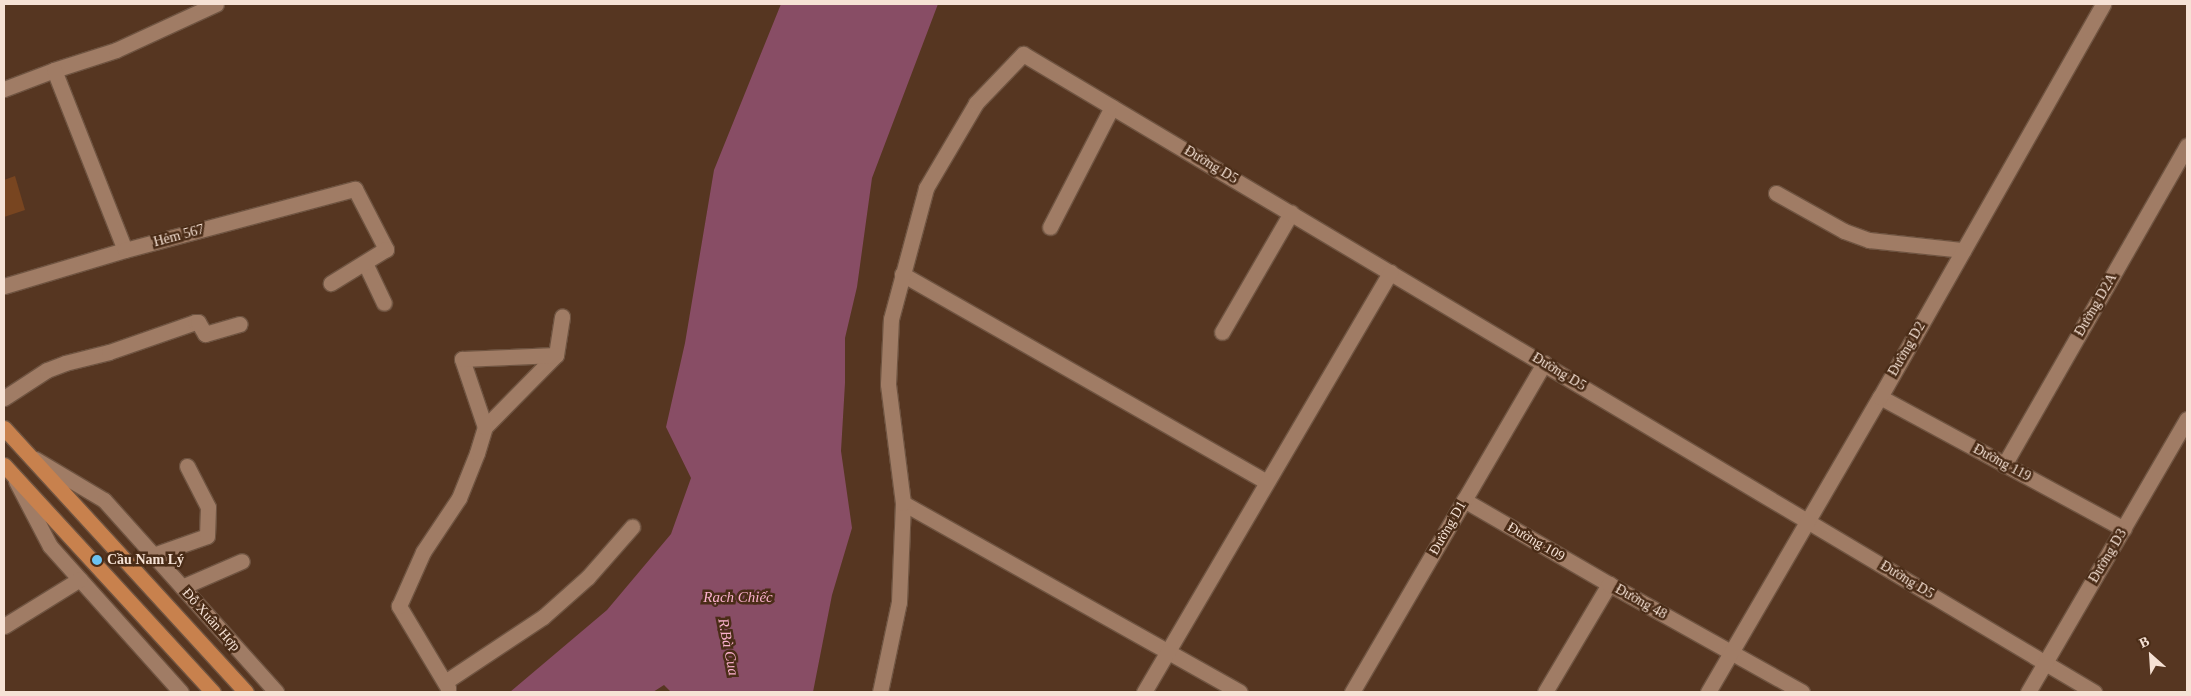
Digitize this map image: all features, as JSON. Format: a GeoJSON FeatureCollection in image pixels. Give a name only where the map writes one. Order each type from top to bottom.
{"type":"FeatureCollection","features":[{"type":"Feature","properties":{"kind":"main road","name":"Đỗ Xuân Hợp"},"geometry":{"type":"LineString","coordinates":[[4,428],[246,692]]}},
{"type":"Feature","properties":{"kind":"main road"},"geometry":{"type":"LineString","coordinates":[[8,469],[213,692]]}},
{"type":"Feature","properties":{"kind":"street"},"geometry":{"type":"LineString","coordinates":[[4,89],[54,70],[116,50],[216,4]]}},
{"type":"Feature","properties":{"kind":"street","name":"Đường D2"},"geometry":{"type":"LineString","coordinates":[[1708,692],[1806,520],[1880,398],[2103,4]]}},
{"type":"Feature","properties":{"kind":"street","name":"Đường D5"},"geometry":{"type":"LineString","coordinates":[[902,274],[926,188],[976,103],[1023,54],[2094,692]]}},
{"type":"Feature","properties":{"kind":"street"},"geometry":{"type":"LineString","coordinates":[[54,70],[125,250]]}},
{"type":"Feature","properties":{"kind":"street"},"geometry":{"type":"LineString","coordinates":[[1050,227],[1112,107]]}},
{"type":"Feature","properties":{"kind":"street","name":"Đường D2A"},"geometry":{"type":"LineString","coordinates":[[2004,465],[2187,146]]}},
{"type":"Feature","properties":{"kind":"street","name":"Hẻm 567"},"geometry":{"type":"LineString","coordinates":[[4,286],[125,250],[355,189],[386,249],[365,263]]}},
{"type":"Feature","properties":{"kind":"street"},"geometry":{"type":"LineString","coordinates":[[1776,193],[1844,231],[1868,240],[1964,250]]}},
{"type":"Feature","properties":{"kind":"street"},"geometry":{"type":"LineString","coordinates":[[1222,332],[1291,213]]}},
{"type":"Feature","properties":{"kind":"street"},"geometry":{"type":"LineString","coordinates":[[331,283],[365,263],[384,302]]}},
{"type":"Feature","properties":{"kind":"street"},"geometry":{"type":"LineString","coordinates":[[1144,692],[1166,651],[1390,272]]}},
{"type":"Feature","properties":{"kind":"street"},"geometry":{"type":"LineString","coordinates":[[880,692],[899,602],[903,503],[888,384],[891,319],[902,274],[1266,482]]}},
{"type":"Feature","properties":{"kind":"street"},"geometry":{"type":"LineString","coordinates":[[562,316],[556,355],[485,427],[477,454],[459,498],[423,552],[399,606],[446,687],[542,617],[588,578],[632,527]]}},
{"type":"Feature","properties":{"kind":"street"},"geometry":{"type":"LineString","coordinates":[[4,398],[47,370],[109,352],[195,322],[198,322],[205,334],[240,324]]}},
{"type":"Feature","properties":{"kind":"street"},"geometry":{"type":"LineString","coordinates":[[485,427],[462,359],[556,355]]}},
{"type":"Feature","properties":{"kind":"street","name":"Đường D1"},"geometry":{"type":"LineString","coordinates":[[1352,692],[1544,363]]}},
{"type":"Feature","properties":{"kind":"street","name":"Đường 119"},"geometry":{"type":"LineString","coordinates":[[1880,398],[2124,529]]}},
{"type":"Feature","properties":{"kind":"street","name":"Đường D3"},"geometry":{"type":"LineString","coordinates":[[2028,692],[2187,419]]}},
{"type":"Feature","properties":{"kind":"street","name":"Đỗ Xuân Hợp"},"geometry":{"type":"LineString","coordinates":[[30,456],[104,500],[276,692]]}},
{"type":"Feature","properties":{"kind":"street"},"geometry":{"type":"LineString","coordinates":[[154,555],[207,536],[208,507],[187,466]]}},
{"type":"Feature","properties":{"kind":"street"},"geometry":{"type":"LineString","coordinates":[[8,469],[50,546],[180,692]]}},
{"type":"Feature","properties":{"kind":"street","name":"Đường 109"},"geometry":{"type":"LineString","coordinates":[[1464,500],[1609,584]]}},
{"type":"Feature","properties":{"kind":"street"},"geometry":{"type":"LineString","coordinates":[[903,503],[1240,692]]}},
{"type":"Feature","properties":{"kind":"street"},"geometry":{"type":"LineString","coordinates":[[182,587],[242,561]]}},
{"type":"Feature","properties":{"kind":"street"},"geometry":{"type":"LineString","coordinates":[[4,626],[80,579]]}},
{"type":"Feature","properties":{"kind":"street","name":"Đường 48"},"geometry":{"type":"LineString","coordinates":[[1545,692],[1609,584],[1731,652]]}},
{"type":"Feature","properties":{"kind":"street"},"geometry":{"type":"LineString","coordinates":[[1731,652],[1802,692]]}},
{"type":"Feature","properties":{"kind":"water","name":"Rạch Chiếc"},"geometry":{"type":"Polygon","coordinates":[[[781,4],[938,4],[872,178],[857,287],[845,338],[845,383],[841,451],[852,528],[832,595],[813,692],[671,692],[664,685],[653,692],[510,692],[607,610],[671,534],[691,478],[666,427],[685,343],[714,170],[781,4]]]}},
{"type":"Feature","properties":{"kind":"building"},"geometry":{"type":"Polygon","coordinates":[[[15,176],[25,210],[4,217],[4,180],[15,176]]]}},
{"type":"Feature","properties":{"kind":"place","name":"Cầu Nam Lý"},"geometry":{"type":"Point","coordinates":[97,560]}},
{"type":"Feature","properties":{"kind":"water label","name":"R.Bà Cua"},"geometry":{"type":"Point","coordinates":[728,647]}}]}
